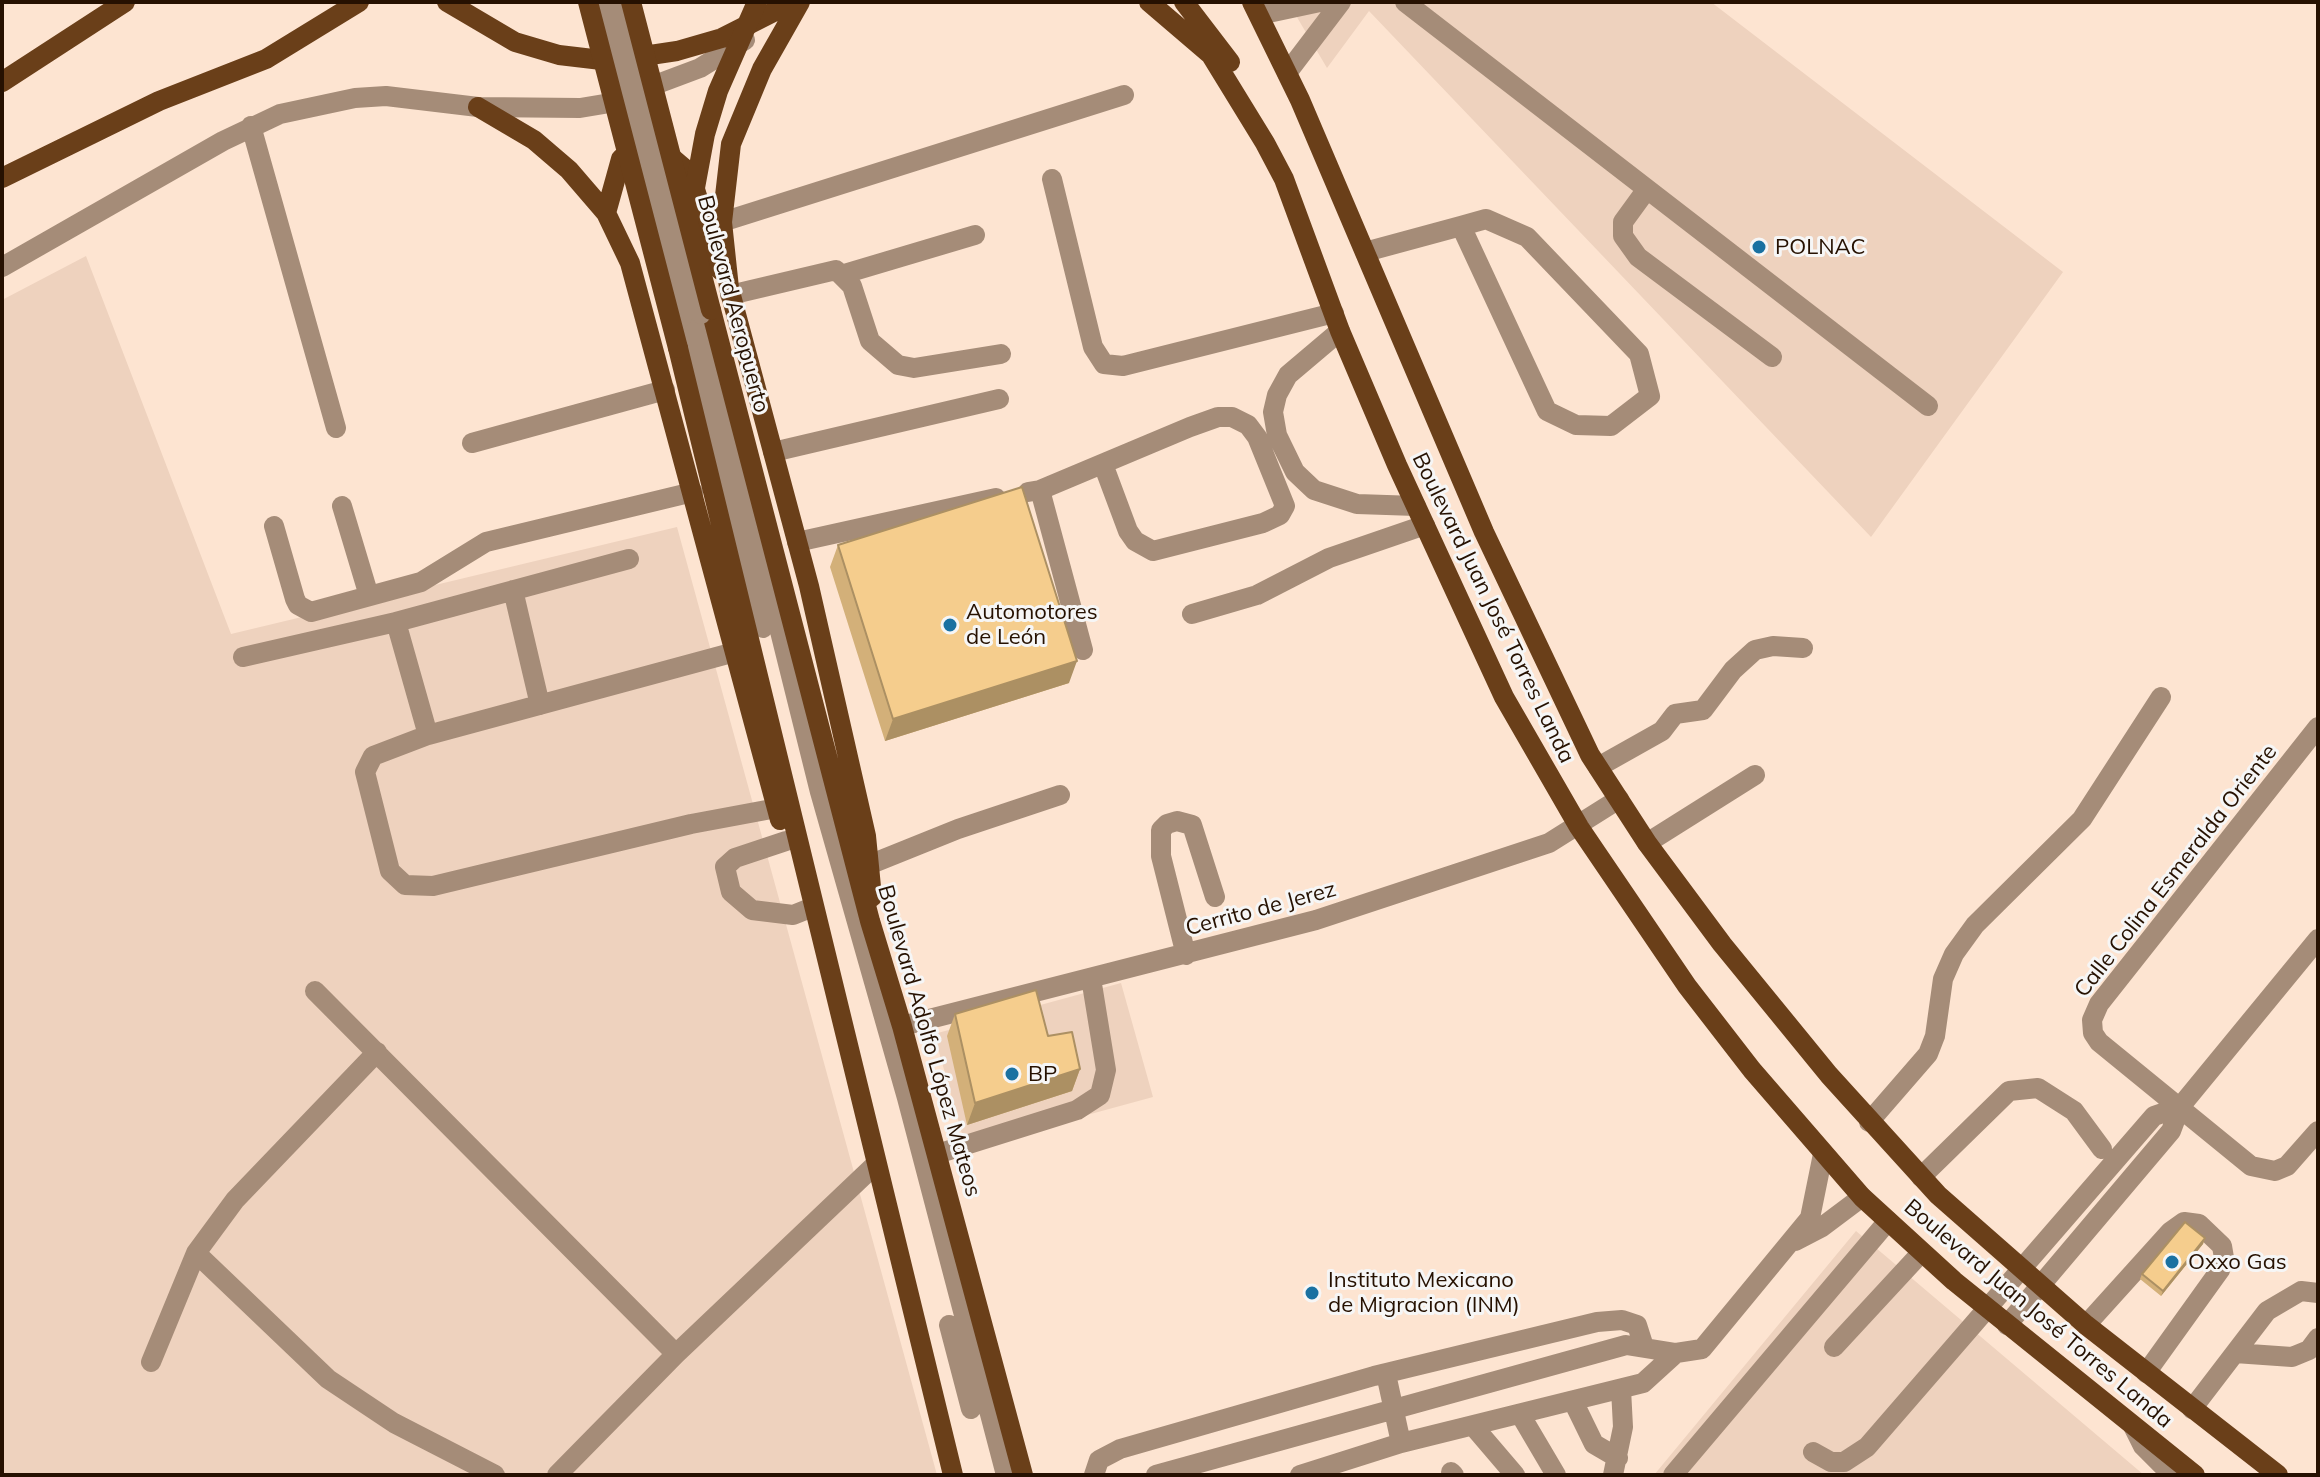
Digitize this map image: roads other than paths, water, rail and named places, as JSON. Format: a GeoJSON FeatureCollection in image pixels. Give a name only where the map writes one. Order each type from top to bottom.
{"type":"FeatureCollection","features":[{"type":"Feature","properties":{"kind":"main road"},"geometry":{"type":"LineString","coordinates":[[2,82],[125,2]]}},
{"type":"Feature","properties":{"kind":"main road"},"geometry":{"type":"LineString","coordinates":[[2,178],[159,101],[266,59],[359,2]]}},
{"type":"Feature","properties":{"kind":"main road"},"geometry":{"type":"LineString","coordinates":[[447,2],[515,42],[559,55],[628,59],[722,38],[796,2]]}},
{"type":"Feature","properties":{"kind":"main road"},"geometry":{"type":"LineString","coordinates":[[588,2],[678,348],[953,1475]]}},
{"type":"Feature","properties":{"kind":"main road","name":"Boulevard Aeropuerto"},"geometry":{"type":"LineString","coordinates":[[631,2],[688,228],[777,623]]}},
{"type":"Feature","properties":{"kind":"main road"},"geometry":{"type":"LineString","coordinates":[[688,228],[705,134],[718,91],[757,2]]}},
{"type":"Feature","properties":{"kind":"main road"},"geometry":{"type":"LineString","coordinates":[[730,292],[722,222],[731,144],[762,69],[796,2]]}},
{"type":"Feature","properties":{"kind":"main road","name":"Boulevard Juan José Torres Landa"},"geometry":{"type":"LineString","coordinates":[[1149,2],[1211,55],[1265,143],[1284,179],[1337,322],[1416,506],[1504,697],[1579,827],[1687,986],[1823,1154],[1862,1197],[1987,1309],[2195,1475]]}},
{"type":"Feature","properties":{"kind":"main road"},"geometry":{"type":"LineString","coordinates":[[1184,2],[1223,50],[1240,81],[1265,143]]}},
{"type":"Feature","properties":{"kind":"main road","name":"Boulevard Juan José Torres Landa"},"geometry":{"type":"LineString","coordinates":[[1255,8],[1287,73],[1484,532],[1598,767],[1647,843],[1722,944],[1869,1122],[1921,1177],[2039,1287],[2278,1475]]}},
{"type":"Feature","properties":{"kind":"main road"},"geometry":{"type":"LineString","coordinates":[[478,107],[553,154],[606,213],[630,263],[786,841],[808,909],[826,947]]}},
{"type":"Feature","properties":{"kind":"main road"},"geometry":{"type":"LineString","coordinates":[[606,213],[616,170],[632,149],[649,145],[674,157],[693,183],[708,241],[730,292],[797,542],[871,864],[870,921]]}},
{"type":"Feature","properties":{"kind":"main road","name":"Boulevard Adolfo López Mateos"},"geometry":{"type":"LineString","coordinates":[[777,623],[902,1026],[1023,1475]]}},
{"type":"Feature","properties":{"kind":"street"},"geometry":{"type":"LineString","coordinates":[[601,2],[777,623]]}},
{"type":"Feature","properties":{"kind":"street"},"geometry":{"type":"LineString","coordinates":[[620,2],[820,792],[907,1098],[1006,1475]]}},
{"type":"Feature","properties":{"kind":"street"},"geometry":{"type":"LineString","coordinates":[[2,267],[251,126],[280,114],[355,98],[422,98],[478,107],[580,108],[604,104],[700,68],[796,2]]}},
{"type":"Feature","properties":{"kind":"street"},"geometry":{"type":"LineString","coordinates":[[1255,8],[1320,2]]}},
{"type":"Feature","properties":{"kind":"street"},"geometry":{"type":"LineString","coordinates":[[1287,73],[1341,2]]}},
{"type":"Feature","properties":{"kind":"street"},"geometry":{"type":"LineString","coordinates":[[1405,2],[1928,406]]}},
{"type":"Feature","properties":{"kind":"street"},"geometry":{"type":"LineString","coordinates":[[722,222],[1124,95]]}},
{"type":"Feature","properties":{"kind":"street"},"geometry":{"type":"LineString","coordinates":[[251,126],[336,428]]}},
{"type":"Feature","properties":{"kind":"street"},"geometry":{"type":"LineString","coordinates":[[1052,179],[1093,347],[1104,364],[1123,366],[1337,322]]}},
{"type":"Feature","properties":{"kind":"street"},"geometry":{"type":"LineString","coordinates":[[1647,189],[1623,222],[1623,236],[1638,257],[1772,357]]}},
{"type":"Feature","properties":{"kind":"street"},"geometry":{"type":"LineString","coordinates":[[1365,252],[1486,219],[1527,237],[1639,354],[1650,396],[1611,426],[1576,425],[1547,411],[1461,226]]}},
{"type":"Feature","properties":{"kind":"street"},"geometry":{"type":"LineString","coordinates":[[730,292],[827,269],[844,274],[975,235]]}},
{"type":"Feature","properties":{"kind":"street"},"geometry":{"type":"LineString","coordinates":[[844,274],[852,286],[870,341],[885,358],[898,365],[914,368],[1001,354]]}},
{"type":"Feature","properties":{"kind":"street"},"geometry":{"type":"LineString","coordinates":[[1337,322],[1288,375],[1277,395],[1273,412],[1277,435],[1295,472],[1314,490],[1357,504],[1416,506]]}},
{"type":"Feature","properties":{"kind":"street"},"geometry":{"type":"LineString","coordinates":[[472,443],[665,390]]}},
{"type":"Feature","properties":{"kind":"street"},"geometry":{"type":"LineString","coordinates":[[773,452],[999,399]]}},
{"type":"Feature","properties":{"kind":"street"},"geometry":{"type":"LineString","coordinates":[[797,542],[959,514],[1040,490],[1190,427],[1218,417],[1232,417],[1248,425],[1257,437],[1285,506],[1280,515],[1263,523],[1153,551],[1135,541],[1128,531],[1103,464]]}},
{"type":"Feature","properties":{"kind":"street"},"geometry":{"type":"LineString","coordinates":[[1040,490],[1083,650]]}},
{"type":"Feature","properties":{"kind":"street"},"geometry":{"type":"LineString","coordinates":[[274,526],[298,605],[311,612],[421,582],[486,542],[693,492]]}},
{"type":"Feature","properties":{"kind":"street"},"geometry":{"type":"LineString","coordinates":[[342,506],[369,596]]}},
{"type":"Feature","properties":{"kind":"street"},"geometry":{"type":"LineString","coordinates":[[1192,614],[1257,595],[1329,558],[1425,525]]}},
{"type":"Feature","properties":{"kind":"street"},"geometry":{"type":"LineString","coordinates":[[243,657],[396,622],[629,559]]}},
{"type":"Feature","properties":{"kind":"street"},"geometry":{"type":"LineString","coordinates":[[513,590],[540,705]]}},
{"type":"Feature","properties":{"kind":"street"},"geometry":{"type":"LineString","coordinates":[[396,622],[428,735]]}},
{"type":"Feature","properties":{"kind":"street"},"geometry":{"type":"LineString","coordinates":[[1598,767],[1662,731],[1675,714],[1703,710],[1733,670],[1755,650],[1773,646],[1803,648]]}},
{"type":"Feature","properties":{"kind":"street"},"geometry":{"type":"LineString","coordinates":[[735,652],[428,735],[373,756],[365,772],[390,871],[397,880],[416,888],[691,824],[777,808]]}},
{"type":"Feature","properties":{"kind":"street"},"geometry":{"type":"LineString","coordinates":[[1869,1122],[1928,1054],[1935,1036],[1943,979],[1954,954],[1975,925],[2082,819],[2161,697]]}},
{"type":"Feature","properties":{"kind":"street","name":"Calle Colina Esmeralda Oriente"},"geometry":{"type":"LineString","coordinates":[[2180,1107],[2099,1042],[2093,1033],[2092,1020],[2099,1004],[2318,727]]}},
{"type":"Feature","properties":{"kind":"street"},"geometry":{"type":"LineString","coordinates":[[1647,843],[1755,775]]}},
{"type":"Feature","properties":{"kind":"street"},"geometry":{"type":"LineString","coordinates":[[871,864],[958,829],[1060,795]]}},
{"type":"Feature","properties":{"kind":"street","name":"Cerrito de Jerez"},"geometry":{"type":"LineString","coordinates":[[902,1026],[1316,920],[1549,843],[1579,827],[1619,799]]}},
{"type":"Feature","properties":{"kind":"street"},"geometry":{"type":"LineString","coordinates":[[1186,955],[1161,856],[1161,830],[1167,824],[1177,821],[1192,825],[1215,897]]}},
{"type":"Feature","properties":{"kind":"street"},"geometry":{"type":"LineString","coordinates":[[786,841],[735,858],[725,867],[731,892],[752,910],[793,915],[808,909]]}},
{"type":"Feature","properties":{"kind":"street"},"geometry":{"type":"LineString","coordinates":[[2007,1325],[2171,1131],[2180,1107],[2318,939]]}},
{"type":"Feature","properties":{"kind":"street"},"geometry":{"type":"LineString","coordinates":[[937,1154],[1077,1110],[1100,1095],[1106,1070],[1091,978]]}},
{"type":"Feature","properties":{"kind":"street"},"geometry":{"type":"LineString","coordinates":[[315,991],[676,1354]]}},
{"type":"Feature","properties":{"kind":"street"},"geometry":{"type":"LineString","coordinates":[[151,1362],[196,1253],[235,1200],[377,1052]]}},
{"type":"Feature","properties":{"kind":"street"},"geometry":{"type":"LineString","coordinates":[[1921,1177],[2009,1091],[2038,1088],[2074,1111],[2102,1149]]}},
{"type":"Feature","properties":{"kind":"street"},"geometry":{"type":"LineString","coordinates":[[2180,1107],[2251,1166],[2262,1171],[2275,1171],[2287,1166],[2318,1131]]}},
{"type":"Feature","properties":{"kind":"street"},"geometry":{"type":"LineString","coordinates":[[1813,1452],[1831,1462],[1844,1462],[1867,1447],[2154,1116],[2180,1107]]}},
{"type":"Feature","properties":{"kind":"street"},"geometry":{"type":"LineString","coordinates":[[1156,1475],[1238,1465],[1395,1406],[1626,1345],[1676,1353],[1702,1349],[1792,1243],[1814,1207],[1823,1154]]}},
{"type":"Feature","properties":{"kind":"street"},"geometry":{"type":"LineString","coordinates":[[557,1475],[676,1354],[876,1164]]}},
{"type":"Feature","properties":{"kind":"street"},"geometry":{"type":"LineString","coordinates":[[1792,1243],[1822,1227],[1862,1197]]}},
{"type":"Feature","properties":{"kind":"street"},"geometry":{"type":"LineString","coordinates":[[2086,1325],[2178,1225],[2191,1220],[2207,1230],[2222,1246],[2224,1258],[2220,1270],[2146,1373]]}},
{"type":"Feature","properties":{"kind":"street"},"geometry":{"type":"LineString","coordinates":[[1673,1475],[1888,1221]]}},
{"type":"Feature","properties":{"kind":"street"},"geometry":{"type":"LineString","coordinates":[[196,1253],[293,1349],[358,1401],[495,1475]]}},
{"type":"Feature","properties":{"kind":"street"},"geometry":{"type":"LineString","coordinates":[[1834,1347],[1921,1253]]}},
{"type":"Feature","properties":{"kind":"street"},"geometry":{"type":"LineString","coordinates":[[2192,1409],[2267,1311],[2301,1291],[2318,1293]]}},
{"type":"Feature","properties":{"kind":"street"},"geometry":{"type":"LineString","coordinates":[[1094,1475],[1099,1460],[1120,1449],[1386,1374],[1597,1322],[1622,1320],[1637,1325],[1644,1347]]}},
{"type":"Feature","properties":{"kind":"street"},"geometry":{"type":"LineString","coordinates":[[949,1325],[971,1409]]}},
{"type":"Feature","properties":{"kind":"street"},"geometry":{"type":"LineString","coordinates":[[2235,1353],[2292,1357],[2309,1350],[2318,1338]]}},
{"type":"Feature","properties":{"kind":"street"},"geometry":{"type":"LineString","coordinates":[[1300,1475],[1401,1443],[1643,1383],[1676,1353]]}},
{"type":"Feature","properties":{"kind":"street"},"geometry":{"type":"LineString","coordinates":[[1386,1374],[1401,1443]]}},
{"type":"Feature","properties":{"kind":"street"},"geometry":{"type":"LineString","coordinates":[[1615,1466],[1623,1427],[1621,1389]]}},
{"type":"Feature","properties":{"kind":"street"},"geometry":{"type":"LineString","coordinates":[[1573,1401],[1594,1444],[1615,1466]]}},
{"type":"Feature","properties":{"kind":"street"},"geometry":{"type":"LineString","coordinates":[[1520,1414],[1556,1475]]}},
{"type":"Feature","properties":{"kind":"street"},"geometry":{"type":"LineString","coordinates":[[2133,1426],[2143,1446],[2172,1475]]}},
{"type":"Feature","properties":{"kind":"street"},"geometry":{"type":"LineString","coordinates":[[1474,1427],[1515,1475]]}},
{"type":"Feature","properties":{"kind":"place","name":"POLNAC"},"geometry":{"type":"Point","coordinates":[1759,247]}},
{"type":"Feature","properties":{"kind":"place","name":"Automotores de León"},"geometry":{"type":"Point","coordinates":[950,625]}},
{"type":"Feature","properties":{"kind":"place","name":"BP"},"geometry":{"type":"Point","coordinates":[1012,1074]}},
{"type":"Feature","properties":{"kind":"place","name":"Oxxo Gas"},"geometry":{"type":"Point","coordinates":[2172,1262]}},
{"type":"Feature","properties":{"kind":"place","name":"Instituto Mexicano de Migracion (INM)"},"geometry":{"type":"Point","coordinates":[1312,1293]}}]}
